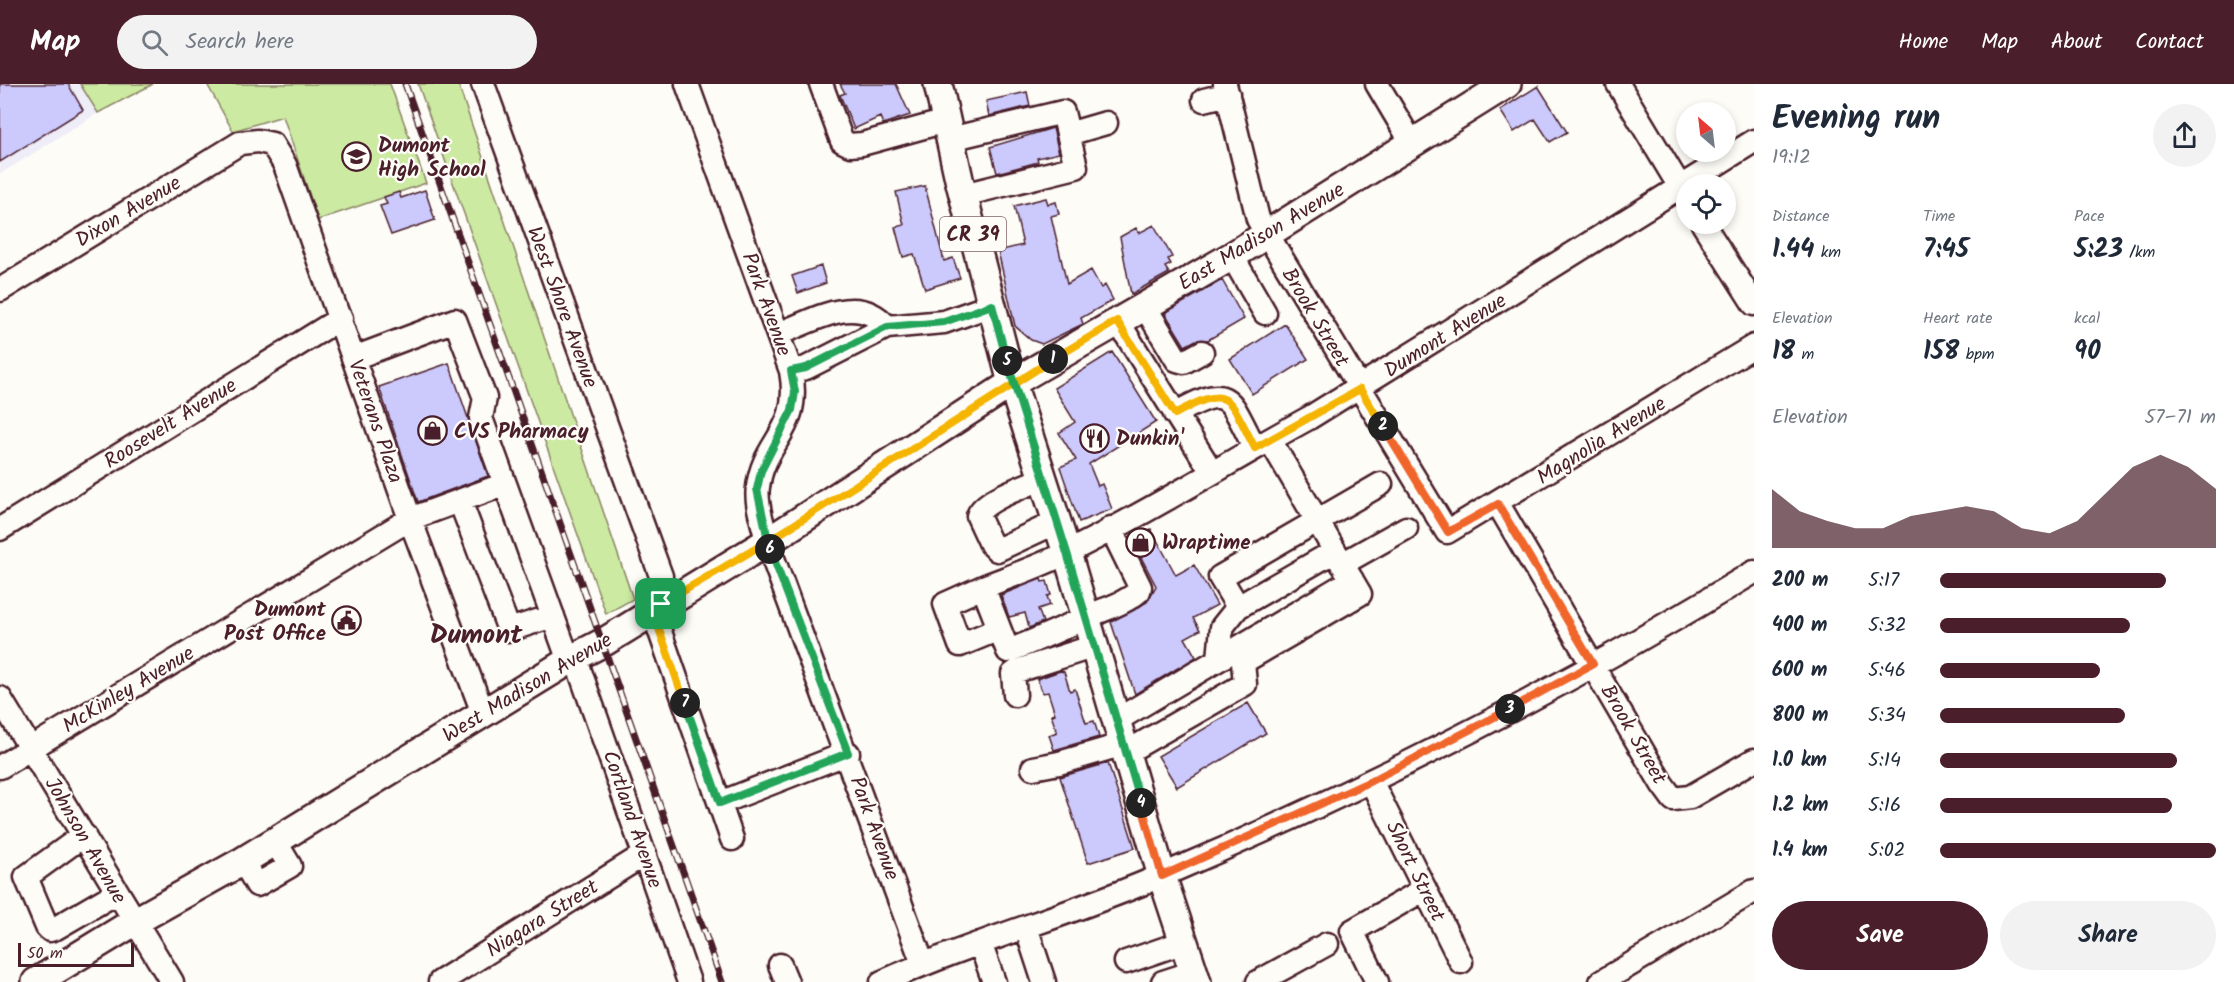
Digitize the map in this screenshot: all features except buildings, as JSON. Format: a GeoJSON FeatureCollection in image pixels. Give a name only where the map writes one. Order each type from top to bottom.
{"type":"FeatureCollection","features":[{"type":"Feature","properties":{"kind":"main road","name":"CR 39"},"geometry":{"type":"LineString","coordinates":[[938,84],[963,195],[1012,383],[1067,553],[1162,876],[1195,977]]}},
{"type":"Feature","properties":{"kind":"main road","name":"East Madison Avenue"},"geometry":{"type":"LineString","coordinates":[[1012,383],[1232,256],[1507,84]]}},
{"type":"Feature","properties":{"kind":"main road","name":"West Madison Avenue"},"geometry":{"type":"LineString","coordinates":[[36,982],[134,922],[243,861],[572,659],[604,642],[661,604],[767,542],[1012,383]]}},
{"type":"Feature","properties":{"kind":"street","name":"West Shore Avenue"},"geometry":{"type":"LineString","coordinates":[[483,84],[661,576],[658,626],[732,838]]}},
{"type":"Feature","properties":{"kind":"street","name":"Park Avenue"},"geometry":{"type":"LineString","coordinates":[[687,84],[791,371],[795,392],[792,410],[761,471],[757,489],[767,542],[848,753],[923,964]]}},
{"type":"Feature","properties":{"kind":"street"},"geometry":{"type":"LineString","coordinates":[[821,84],[842,141],[850,145],[1063,112],[1076,167],[963,195]]}},
{"type":"Feature","properties":{"kind":"street"},"geometry":{"type":"LineString","coordinates":[[1377,84],[1412,143]]}},
{"type":"Feature","properties":{"kind":"street"},"geometry":{"type":"LineString","coordinates":[[1618,84],[1676,180]]}},
{"type":"Feature","properties":{"kind":"street"},"geometry":{"type":"LineString","coordinates":[[1204,100],[1227,89]]}},
{"type":"Feature","properties":{"kind":"street","name":"Brook Street"},"geometry":{"type":"LineString","coordinates":[[1227,89],[1258,219],[1448,532]]}},
{"type":"Feature","properties":{"kind":"street"},"geometry":{"type":"LineString","coordinates":[[1068,134],[1106,123]]}},
{"type":"Feature","properties":{"kind":"street","name":"Dixon Avenue"},"geometry":{"type":"LineString","coordinates":[[0,290],[240,143],[258,141]]}},
{"type":"Feature","properties":{"kind":"street","name":"Veterans Plaza"},"geometry":{"type":"LineString","coordinates":[[258,141],[272,144],[285,165],[341,318],[410,519],[483,713]]}},
{"type":"Feature","properties":{"kind":"street","name":"Dumont Avenue"},"geometry":{"type":"LineString","coordinates":[[1708,174],[1754,141]]}},
{"type":"Feature","properties":{"kind":"street","name":"Dumont Avenue"},"geometry":{"type":"LineString","coordinates":[[999,629],[960,645],[945,604],[1067,553],[1360,389],[1676,196]]}},
{"type":"Feature","properties":{"kind":"street"},"geometry":{"type":"LineString","coordinates":[[1709,234],[1754,304]]}},
{"type":"Feature","properties":{"kind":"street"},"geometry":{"type":"LineString","coordinates":[[1232,256],[1265,313]]}},
{"type":"Feature","properties":{"kind":"street"},"geometry":{"type":"LineString","coordinates":[[791,371],[806,368],[887,327],[944,322],[992,305]]}},
{"type":"Feature","properties":{"kind":"street"},"geometry":{"type":"LineString","coordinates":[[1144,305],[1177,360],[1184,362],[1202,352]]}},
{"type":"Feature","properties":{"kind":"street"},"geometry":{"type":"LineString","coordinates":[[778,334],[851,308],[866,309],[878,315],[887,327]]}},
{"type":"Feature","properties":{"kind":"street","name":"Roosevelt Avenue"},"geometry":{"type":"LineString","coordinates":[[0,529],[341,318]]}},
{"type":"Feature","properties":{"kind":"street","name":"Cortland Avenue"},"geometry":{"type":"LineString","coordinates":[[354,358],[455,320],[485,398],[482,418],[505,484],[552,616],[572,659],[645,854],[689,982]]}},
{"type":"Feature","properties":{"kind":"street"},"geometry":{"type":"LineString","coordinates":[[1117,321],[1212,472]]}},
{"type":"Feature","properties":{"kind":"street","name":"Magnolia Avenue"},"geometry":{"type":"LineString","coordinates":[[1448,532],[1498,504],[1754,346]]}},
{"type":"Feature","properties":{"kind":"street"},"geometry":{"type":"LineString","coordinates":[[1175,414],[1202,399],[1215,395],[1230,401],[1317,521],[1347,572]]}},
{"type":"Feature","properties":{"kind":"street"},"geometry":{"type":"LineString","coordinates":[[1043,478],[989,502],[980,510],[978,516],[991,544],[997,550],[1057,522]]}},
{"type":"Feature","properties":{"kind":"street"},"geometry":{"type":"LineString","coordinates":[[1238,607],[1220,577],[1381,483]]}},
{"type":"Feature","properties":{"kind":"street","name":"McKinley Avenue"},"geometry":{"type":"LineString","coordinates":[[0,766],[410,519],[505,484]]}},
{"type":"Feature","properties":{"kind":"street"},"geometry":{"type":"LineString","coordinates":[[459,501],[509,630],[552,616]]}},
{"type":"Feature","properties":{"kind":"street","name":"Brook Street"},"geometry":{"type":"LineString","coordinates":[[1498,504],[1673,800],[1690,797],[1751,762]]}},
{"type":"Feature","properties":{"kind":"street"},"geometry":{"type":"LineString","coordinates":[[983,587],[1008,651],[1048,637],[1086,617],[1111,608],[1140,589],[1111,528]]}},
{"type":"Feature","properties":{"kind":"street"},"geometry":{"type":"LineString","coordinates":[[1123,738],[1219,659],[1347,572],[1406,528]]}},
{"type":"Feature","properties":{"kind":"street"},"geometry":{"type":"LineString","coordinates":[[1219,659],[1222,627],[1238,607],[1347,572]]}},
{"type":"Feature","properties":{"kind":"street"},"geometry":{"type":"LineString","coordinates":[[1033,768],[1059,763],[1123,738],[1245,684],[1243,662],[1324,616],[1347,572]]}},
{"type":"Feature","properties":{"kind":"street"},"geometry":{"type":"LineString","coordinates":[[882,982],[923,964],[1162,876],[1371,781],[1593,664],[1754,572]]}},
{"type":"Feature","properties":{"kind":"street"},"geometry":{"type":"LineString","coordinates":[[1016,695],[1013,674],[1017,671],[1095,646]]}},
{"type":"Feature","properties":{"kind":"street","name":"Johnson Avenue"},"geometry":{"type":"LineString","coordinates":[[0,698],[32,747],[116,893],[172,982]]}},
{"type":"Feature","properties":{"kind":"street"},"geometry":{"type":"LineString","coordinates":[[720,803],[848,753]]}},
{"type":"Feature","properties":{"kind":"street","name":"Short Street"},"geometry":{"type":"LineString","coordinates":[[1371,781],[1461,962]]}},
{"type":"Feature","properties":{"kind":"street"},"geometry":{"type":"LineString","coordinates":[[84,835],[26,877],[47,927],[50,930],[56,928],[116,893]]}},
{"type":"Feature","properties":{"kind":"street","name":"Niagara Street"},"geometry":{"type":"LineString","coordinates":[[440,982],[645,854]]}},
{"type":"Feature","properties":{"kind":"street"},"geometry":{"type":"LineString","coordinates":[[1377,982],[1352,931],[1425,889]]}},
{"type":"Feature","properties":{"kind":"street"},"geometry":{"type":"LineString","coordinates":[[1601,982],[1754,891]]}},
{"type":"Feature","properties":{"kind":"street"},"geometry":{"type":"LineString","coordinates":[[1026,927],[1044,982]]}},
{"type":"Feature","properties":{"kind":"street"},"geometry":{"type":"LineString","coordinates":[[1126,962],[1184,942]]}},
{"type":"Feature","properties":{"kind":"street"},"geometry":{"type":"LineString","coordinates":[[980,943],[994,982]]}},
{"type":"Feature","properties":{"kind":"street"},"geometry":{"type":"LineString","coordinates":[[1258,982],[1327,944]]}},
{"type":"Feature","properties":{"kind":"street"},"geometry":{"type":"LineString","coordinates":[[1163,982],[1195,977]]}},
{"type":"Feature","properties":{"kind":"shaded area"},"geometry":{"type":"Polygon","coordinates":[[[0,84],[153,84],[98,113],[0,174],[0,84]]]}},
{"type":"Feature","properties":{"kind":"green space"},"geometry":{"type":"Polygon","coordinates":[[[80,84],[153,84],[98,113],[80,84]]]}},
{"type":"Feature","properties":{"kind":"green space","name":"Dumont High School"},"geometry":{"type":"Polygon","coordinates":[[[207,84],[390,84],[426,183],[318,220],[283,116],[233,131],[207,84]]]}},
{"type":"Feature","properties":{"kind":"green space"},"geometry":{"type":"Polygon","coordinates":[[[418,84],[458,84],[633,599],[606,614],[418,84]]]}},
{"type":"Feature","properties":{"kind":"railway"},"geometry":{"type":"LineString","coordinates":[[405,84],[722,982]]}},
{"type":"Feature","properties":{"kind":"place","name":"Dumont High School"},"geometry":{"type":"Point","coordinates":[357,157]}},
{"type":"Feature","properties":{"kind":"place","name":"CVS Pharmacy"},"geometry":{"type":"Point","coordinates":[433,431]}},
{"type":"Feature","properties":{"kind":"place","name":"Dunkin'"},"geometry":{"type":"Point","coordinates":[1095,438]}},
{"type":"Feature","properties":{"kind":"place","name":"Wraptime"},"geometry":{"type":"Point","coordinates":[1141,542]}},
{"type":"Feature","properties":{"kind":"place","name":"Dumont Post Office"},"geometry":{"type":"Point","coordinates":[347,621]}},
{"type":"Feature","properties":{"kind":"district","name":"Dumont"},"geometry":{"type":"Point","coordinates":[476,634]}},
{"type":"Feature","properties":{"kind":"route"},"geometry":{"type":"LineString","coordinates":[[661,604],[658,626],[720,803],[848,753],[767,542],[759,504],[757,489],[761,471],[782,435],[792,410],[795,392],[791,371],[806,368],[887,327],[944,322],[992,305],[1012,383],[1067,553],[1162,876],[1371,781],[1593,664],[1498,504],[1448,532],[1360,389],[1255,448],[1230,401],[1221,397],[1215,395],[1202,399],[1175,414],[1117,321],[1012,383],[767,542],[661,604]]}}]}
